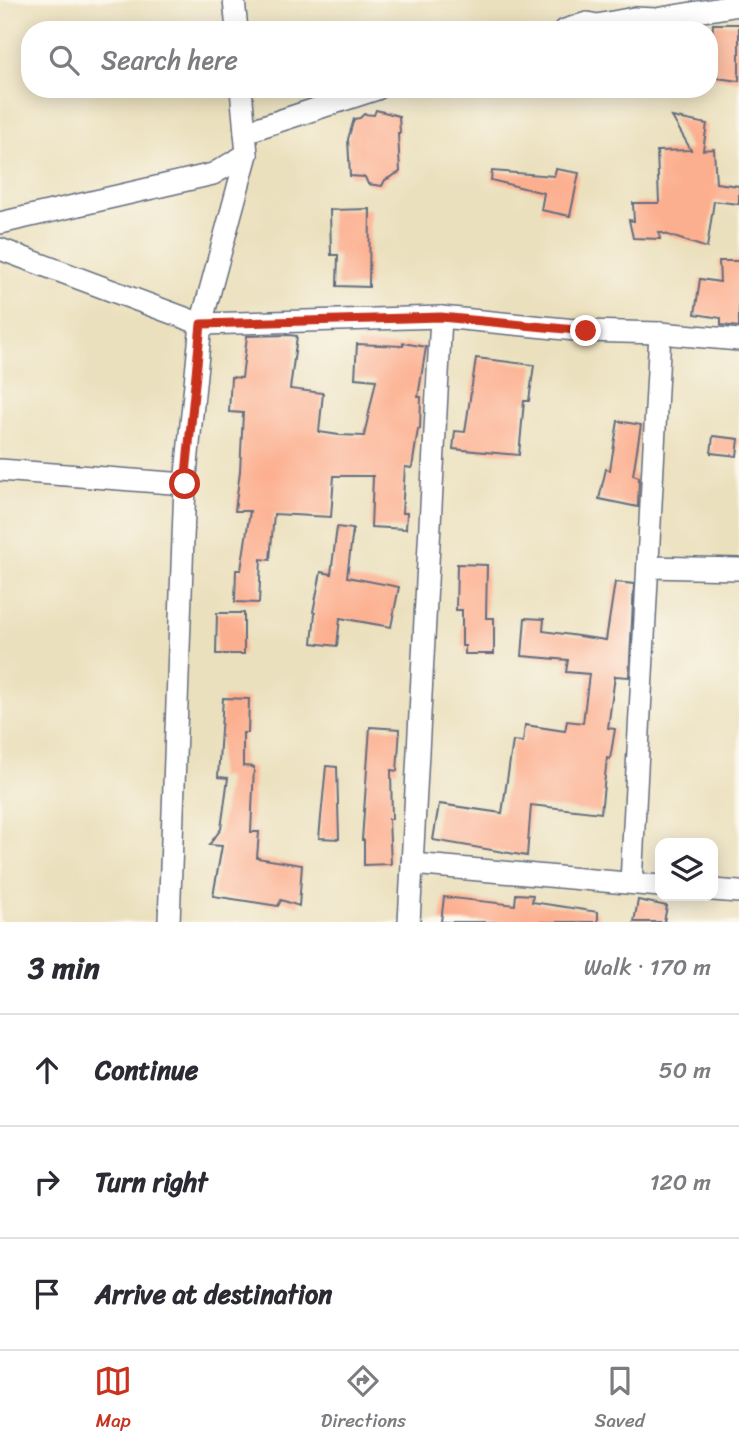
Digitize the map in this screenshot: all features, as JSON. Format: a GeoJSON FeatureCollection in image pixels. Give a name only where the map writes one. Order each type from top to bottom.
{"type":"FeatureCollection","features":[{"type":"Feature","properties":{"kind":"street"},"geometry":{"type":"LineString","coordinates":[[234,0],[236,21]]}},
{"type":"Feature","properties":{"kind":"street"},"geometry":{"type":"LineString","coordinates":[[616,21],[656,19],[739,5]]}},
{"type":"Feature","properties":{"kind":"street"},"geometry":{"type":"LineString","coordinates":[[169,922],[185,484],[201,324],[247,155],[243,98]]}},
{"type":"Feature","properties":{"kind":"street"},"geometry":{"type":"LineString","coordinates":[[245,132],[349,98]]}},
{"type":"Feature","properties":{"kind":"street"},"geometry":{"type":"LineString","coordinates":[[0,223],[213,174],[247,155]]}},
{"type":"Feature","properties":{"kind":"street"},"geometry":{"type":"LineString","coordinates":[[0,249],[201,324],[441,317],[586,331],[660,333],[739,340]]}},
{"type":"Feature","properties":{"kind":"street"},"geometry":{"type":"LineString","coordinates":[[410,922],[441,317]]}},
{"type":"Feature","properties":{"kind":"street"},"geometry":{"type":"LineString","coordinates":[[631,883],[660,333]]}},
{"type":"Feature","properties":{"kind":"street"},"geometry":{"type":"LineString","coordinates":[[0,470],[185,484]]}},
{"type":"Feature","properties":{"kind":"street"},"geometry":{"type":"LineString","coordinates":[[648,567],[739,569]]}},
{"type":"Feature","properties":{"kind":"street"},"geometry":{"type":"LineString","coordinates":[[412,864],[655,885]]}},
{"type":"Feature","properties":{"kind":"street"},"geometry":{"type":"LineString","coordinates":[[718,890],[739,892]]}},
{"type":"Feature","properties":{"kind":"building"},"geometry":{"type":"Polygon","coordinates":[[[718,24],[739,24],[739,81],[718,78],[718,24]]]}},
{"type":"Feature","properties":{"kind":"building"},"geometry":{"type":"Polygon","coordinates":[[[376,110],[399,116],[400,172],[385,180],[382,186],[368,184],[365,177],[350,176],[348,139],[354,119],[364,114],[374,115],[376,110]]]}},
{"type":"Feature","properties":{"kind":"building"},"geometry":{"type":"Polygon","coordinates":[[[672,117],[707,124],[703,150],[714,149],[716,183],[739,186],[739,204],[714,201],[707,248],[659,232],[660,239],[633,238],[629,220],[634,221],[633,203],[659,203],[657,151],[691,150],[672,117]]]}},
{"type":"Feature","properties":{"kind":"building"},"geometry":{"type":"Polygon","coordinates":[[[556,169],[579,173],[570,216],[541,210],[544,193],[491,180],[492,171],[554,176],[556,169]]]}},
{"type":"Feature","properties":{"kind":"building"},"geometry":{"type":"Polygon","coordinates":[[[370,209],[369,287],[337,286],[338,255],[331,255],[330,210],[370,209]]]}},
{"type":"Feature","properties":{"kind":"building"},"geometry":{"type":"Polygon","coordinates":[[[719,261],[739,261],[739,327],[721,325],[721,318],[695,314],[700,279],[720,282],[719,261]]]}},
{"type":"Feature","properties":{"kind":"building"},"geometry":{"type":"Polygon","coordinates":[[[247,336],[297,336],[290,389],[323,393],[319,432],[339,435],[364,436],[376,380],[355,378],[357,344],[403,346],[403,343],[426,347],[418,397],[421,397],[420,429],[412,468],[405,467],[402,513],[407,513],[406,529],[371,527],[373,476],[334,476],[331,517],[274,514],[270,560],[261,559],[259,603],[235,602],[236,570],[241,570],[250,511],[235,511],[243,413],[229,412],[231,377],[242,378],[247,336]]]}},
{"type":"Feature","properties":{"kind":"building"},"geometry":{"type":"Polygon","coordinates":[[[476,358],[534,365],[529,401],[524,401],[519,455],[453,449],[455,431],[465,432],[476,358]]]}},
{"type":"Feature","properties":{"kind":"building"},"geometry":{"type":"Polygon","coordinates":[[[618,421],[641,425],[633,475],[639,477],[638,507],[599,499],[606,469],[610,470],[618,421]]]}},
{"type":"Feature","properties":{"kind":"building"},"geometry":{"type":"Polygon","coordinates":[[[713,436],[739,439],[737,456],[711,453],[713,436]]]}},
{"type":"Feature","properties":{"kind":"building"},"geometry":{"type":"Polygon","coordinates":[[[337,527],[353,529],[347,577],[399,587],[391,627],[340,618],[337,646],[312,643],[313,612],[321,572],[331,574],[337,527]]]}},
{"type":"Feature","properties":{"kind":"building"},"geometry":{"type":"Polygon","coordinates":[[[457,564],[487,565],[486,618],[494,618],[494,654],[465,654],[465,646],[462,646],[462,610],[456,610],[457,564]]]}},
{"type":"Feature","properties":{"kind":"building"},"geometry":{"type":"Polygon","coordinates":[[[615,582],[634,584],[629,677],[615,676],[608,728],[615,729],[610,759],[607,758],[601,813],[531,805],[527,856],[433,840],[439,804],[502,813],[513,741],[523,742],[525,725],[565,731],[567,721],[583,723],[589,674],[566,672],[568,660],[522,656],[525,618],[544,619],[543,631],[606,640],[615,582]]]}},
{"type":"Feature","properties":{"kind":"building"},"geometry":{"type":"Polygon","coordinates":[[[217,613],[244,613],[244,654],[216,654],[217,613]]]}},
{"type":"Feature","properties":{"kind":"building"},"geometry":{"type":"Polygon","coordinates":[[[223,698],[249,699],[248,733],[243,733],[243,766],[254,767],[251,832],[259,832],[257,858],[302,865],[299,906],[281,900],[278,906],[213,896],[222,846],[209,845],[221,829],[228,778],[218,777],[223,698]]]}},
{"type":"Feature","properties":{"kind":"building"},"geometry":{"type":"Polygon","coordinates":[[[370,727],[400,729],[397,771],[391,770],[391,864],[364,865],[362,840],[370,727]]]}},
{"type":"Feature","properties":{"kind":"building"},"geometry":{"type":"Polygon","coordinates":[[[326,766],[337,767],[339,839],[319,838],[326,766]]]}},
{"type":"Feature","properties":{"kind":"building"},"geometry":{"type":"Polygon","coordinates":[[[516,894],[533,895],[532,902],[598,912],[598,922],[441,922],[444,897],[515,905],[516,894]]]}},
{"type":"Feature","properties":{"kind":"building"},"geometry":{"type":"Polygon","coordinates":[[[638,900],[667,906],[664,922],[634,922],[638,900]]]}},
{"type":"Feature","properties":{"kind":"route"},"geometry":{"type":"LineString","coordinates":[[185,484],[201,324],[441,317],[586,331]]}}]}
